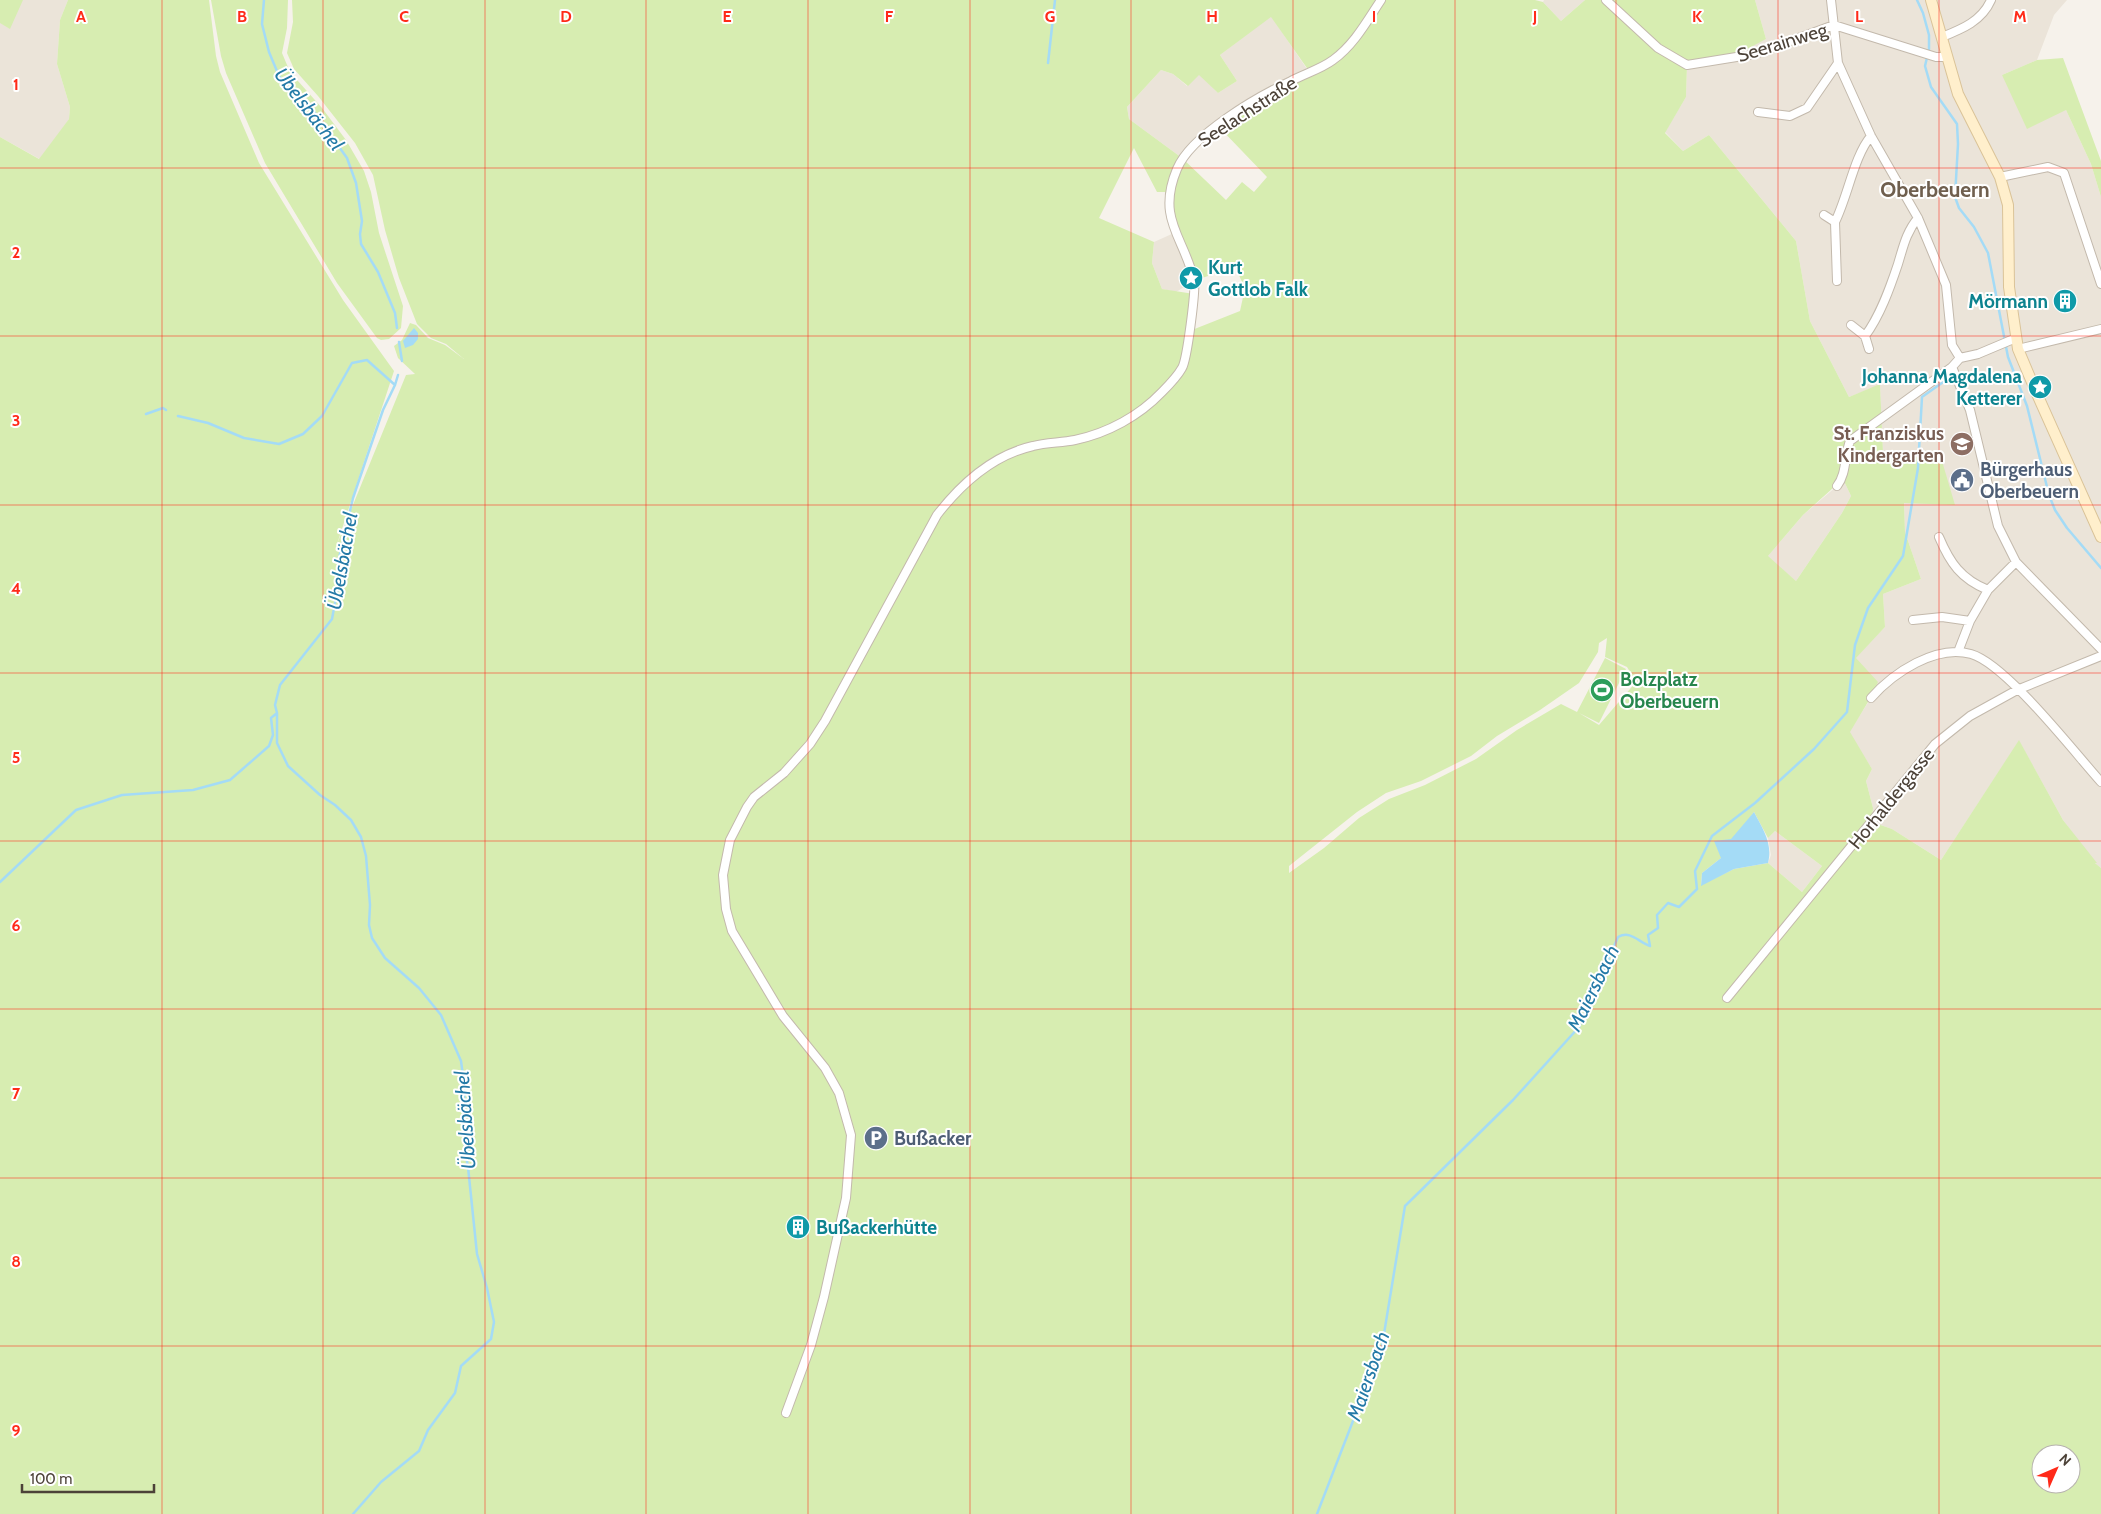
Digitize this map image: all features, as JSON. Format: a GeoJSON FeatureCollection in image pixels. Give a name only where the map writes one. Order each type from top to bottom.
{"type":"FeatureCollection","features":[{"type":"Feature","properties":{"kind":"main road"},"geometry":{"type":"LineString","coordinates":[[1931,0],[1958,94],[2000,177],[2008,205],[2012,339],[2101,537]]}},
{"type":"Feature","properties":{"kind":"street","name":"Seelachstraße"},"geometry":{"type":"LineString","coordinates":[[786,1413],[811,1345],[824,1298],[846,1198],[851,1134],[839,1093],[826,1068],[783,1016],[732,930],[726,909],[723,887],[724,864],[730,840],[740,818],[754,797],[784,772],[810,744],[825,721],[938,515],[955,493],[986,467],[1018,450],[1087,437],[1121,422],[1150,403],[1183,367],[1195,289],[1191,270],[1174,233],[1170,214],[1170,194],[1178,167],[1188,150],[1209,130],[1269,92],[1331,61],[1347,48],[1381,0]]}},
{"type":"Feature","properties":{"kind":"street","name":"Seerainweg"},"geometry":{"type":"LineString","coordinates":[[1606,0],[1658,48],[1687,65],[1755,54],[1834,25],[1936,57],[1947,57]]}},
{"type":"Feature","properties":{"kind":"street"},"geometry":{"type":"LineString","coordinates":[[1831,0],[1838,63],[1871,136],[1918,218],[1946,285],[1952,345],[1960,358]]}},
{"type":"Feature","properties":{"kind":"street"},"geometry":{"type":"LineString","coordinates":[[1942,37],[1965,28],[1976,20],[1987,8],[1991,0]]}},
{"type":"Feature","properties":{"kind":"street"},"geometry":{"type":"LineString","coordinates":[[1758,112],[1790,116],[1807,108],[1838,63]]}},
{"type":"Feature","properties":{"kind":"street"},"geometry":{"type":"LineString","coordinates":[[1837,281],[1835,222],[1843,206],[1862,146],[1871,136]]}},
{"type":"Feature","properties":{"kind":"street"},"geometry":{"type":"LineString","coordinates":[[2000,177],[2048,167],[2064,173],[2101,284]]}},
{"type":"Feature","properties":{"kind":"street"},"geometry":{"type":"LineString","coordinates":[[1824,215],[1835,222]]}},
{"type":"Feature","properties":{"kind":"street"},"geometry":{"type":"LineString","coordinates":[[1865,336],[1872,327],[1891,283],[1909,228],[1918,218]]}},
{"type":"Feature","properties":{"kind":"street"},"geometry":{"type":"LineString","coordinates":[[1851,325],[1865,336],[1869,349]]}},
{"type":"Feature","properties":{"kind":"street"},"geometry":{"type":"LineString","coordinates":[[2018,349],[2101,329]]}},
{"type":"Feature","properties":{"kind":"street"},"geometry":{"type":"LineString","coordinates":[[1837,486],[1843,479],[1846,450],[1850,441],[1952,367],[1960,358],[1978,354],[2012,339]]}},
{"type":"Feature","properties":{"kind":"street"},"geometry":{"type":"LineString","coordinates":[[1952,367],[1970,410],[1998,526],[2016,562],[2101,649]]}},
{"type":"Feature","properties":{"kind":"street"},"geometry":{"type":"LineString","coordinates":[[1939,536],[1949,560],[1971,583],[1988,590]]}},
{"type":"Feature","properties":{"kind":"street"},"geometry":{"type":"LineString","coordinates":[[1958,652],[1970,621],[1988,590],[2016,562]]}},
{"type":"Feature","properties":{"kind":"street"},"geometry":{"type":"LineString","coordinates":[[1913,620],[1942,617],[1970,621]]}},
{"type":"Feature","properties":{"kind":"street"},"geometry":{"type":"LineString","coordinates":[[1871,698],[1880,688],[1901,672],[1925,658],[1958,652],[1973,655],[1998,670],[2101,782]]}},
{"type":"Feature","properties":{"kind":"street","name":"Horhaldergasse"},"geometry":{"type":"LineString","coordinates":[[1727,998],[1935,744],[1970,716],[2018,690],[2101,656]]}},
{"type":"Feature","properties":{"kind":"shaded area"},"geometry":{"type":"Polygon","coordinates":[[[0,0],[68,0],[60,20],[57,64],[70,107],[69,119],[45,162],[0,137],[0,0]]]}},
{"type":"Feature","properties":{"kind":"shaded area"},"geometry":{"type":"Polygon","coordinates":[[[1544,0],[1585,0],[1561,21],[1543,2],[1544,0]]]}},
{"type":"Feature","properties":{"kind":"shaded area"},"geometry":{"type":"Polygon","coordinates":[[[1755,0],[2067,0],[2054,15],[2037,60],[2002,75],[2066,110],[2091,164],[2101,197],[2101,868],[2063,820],[2019,741],[1941,860],[1892,829],[1872,822],[1873,808],[1866,781],[1872,769],[1849,732],[1871,698],[1855,658],[1885,627],[1883,594],[1921,579],[1905,532],[1904,502],[1883,452],[1880,385],[1849,397],[1810,321],[1796,241],[1709,135],[1683,151],[1665,132],[1686,97],[1687,65],[1766,39],[1755,0]]]}},
{"type":"Feature","properties":{"kind":"shaded area"},"geometry":{"type":"Polygon","coordinates":[[[1271,16],[1309,72],[1218,126],[1182,158],[1129,119],[1127,107],[1161,70],[1173,74],[1187,86],[1199,74],[1218,93],[1237,81],[1220,55],[1271,16]]]}},
{"type":"Feature","properties":{"kind":"shaded area"},"geometry":{"type":"Polygon","coordinates":[[[1174,233],[1194,281],[1176,292],[1162,289],[1152,263],[1154,242],[1174,233]]]}},
{"type":"Feature","properties":{"kind":"shaded area"},"geometry":{"type":"Polygon","coordinates":[[[1843,479],[1851,496],[1842,513],[1796,581],[1767,557],[1803,515],[1843,479]]]}},
{"type":"Feature","properties":{"kind":"shaded area"},"geometry":{"type":"Polygon","coordinates":[[[1775,831],[1822,866],[1802,892],[1768,863],[1771,855],[1768,838],[1775,831]]]}},
{"type":"Feature","properties":{"kind":"green space"},"geometry":{"type":"Polygon","coordinates":[[[0,0],[23,0],[10,29],[0,23],[0,0]]]}},
{"type":"Feature","properties":{"kind":"green space"},"geometry":{"type":"Polygon","coordinates":[[[68,0],[209,0],[216,56],[220,72],[259,163],[343,300],[394,371],[337,544],[406,375],[415,374],[398,358],[394,346],[402,340],[410,323],[416,325],[428,338],[445,345],[464,359],[446,344],[431,338],[417,324],[399,278],[385,230],[373,175],[355,143],[294,69],[287,53],[293,22],[292,0],[1376,0],[1346,46],[1311,71],[1338,62],[1381,0],[1535,0],[1543,2],[1561,21],[1585,0],[1755,0],[1766,39],[1730,58],[1687,65],[1686,97],[1665,133],[1683,151],[1709,135],[1796,241],[1810,321],[1849,397],[1880,384],[1883,452],[1942,461],[1955,505],[1904,503],[1905,532],[1921,579],[1883,594],[1885,627],[1856,658],[1878,682],[1850,732],[1872,769],[1866,781],[1873,808],[1872,822],[1892,829],[1941,860],[2019,740],[2063,820],[2097,863],[2095,863],[2101,868],[2101,1514],[0,1514],[0,137],[39,159],[69,119],[70,107],[57,64],[60,20],[68,0]],[[1271,17],[1220,55],[1237,81],[1218,93],[1199,75],[1188,86],[1173,74],[1161,70],[1127,107],[1129,119],[1182,158],[1226,200],[1242,182],[1254,192],[1267,177],[1218,126],[1309,71],[1271,17]],[[1134,148],[1099,218],[1154,242],[1152,263],[1162,289],[1194,294],[1192,330],[1240,311],[1245,288],[1235,267],[1202,278],[1191,270],[1174,233],[1165,192],[1157,192],[1134,148]],[[1843,479],[1803,515],[1768,556],[1796,581],[1842,513],[1851,496],[1843,479]],[[1607,638],[1599,643],[1598,652],[1579,683],[1540,710],[1497,736],[1471,756],[1421,781],[1386,793],[1357,812],[1289,866],[1289,873],[1324,848],[1359,818],[1389,799],[1425,785],[1476,759],[1517,730],[1561,704],[1577,712],[1605,658],[1626,669],[1599,723],[1579,713],[1599,725],[1636,682],[1627,667],[1605,657],[1607,638]],[[1754,812],[1721,858],[1702,873],[1701,885],[1734,869],[1768,863],[1802,892],[1822,866],[1775,831],[1768,838],[1754,812]]]}},
{"type":"Feature","properties":{"kind":"green space"},"geometry":{"type":"Polygon","coordinates":[[[211,0],[288,0],[287,28],[282,53],[290,72],[322,108],[346,140],[364,171],[371,192],[379,233],[403,306],[401,328],[389,339],[381,340],[377,338],[337,283],[265,163],[226,73],[211,0]]]}},
{"type":"Feature","properties":{"kind":"green space"},"geometry":{"type":"Polygon","coordinates":[[[2063,58],[2101,161],[2101,197],[2091,164],[2066,110],[2027,129],[2002,75],[2037,60],[2063,58]]]}},
{"type":"Feature","properties":{"kind":"water"},"geometry":{"type":"Polygon","coordinates":[[[414,328],[418,333],[418,339],[413,345],[405,348],[403,341],[414,328]]]}},
{"type":"Feature","properties":{"kind":"water"},"geometry":{"type":"Polygon","coordinates":[[[1754,812],[1768,843],[1768,863],[1734,869],[1701,886],[1702,873],[1721,858],[1714,841],[1731,839],[1754,812]]]}},
{"type":"Feature","properties":{"kind":"waterway","name":"Übelsbächel"},"geometry":{"type":"LineString","coordinates":[[264,0],[262,24],[269,52],[279,76],[290,90],[312,109],[347,158],[356,183],[362,221],[361,244],[378,272],[395,313],[397,328]]}},
{"type":"Feature","properties":{"kind":"waterway"},"geometry":{"type":"LineString","coordinates":[[1048,63],[1055,0]]}},
{"type":"Feature","properties":{"kind":"waterway"},"geometry":{"type":"LineString","coordinates":[[1917,0],[1929,35],[1929,49],[1925,66],[1931,87],[1957,124],[1958,144],[1955,197],[1959,208],[1974,227],[1988,253],[2008,357],[2027,406],[2049,495],[2055,510],[2067,528],[2101,568]]}},
{"type":"Feature","properties":{"kind":"waterway","name":"Übelsbächel"},"geometry":{"type":"LineString","coordinates":[[399,342],[402,361]]}},
{"type":"Feature","properties":{"kind":"waterway"},"geometry":{"type":"LineString","coordinates":[[178,416],[208,423],[244,438],[279,444],[303,434],[322,416],[352,363],[367,360],[395,385]]}},
{"type":"Feature","properties":{"kind":"waterway","name":"Übelsbächel"},"geometry":{"type":"LineString","coordinates":[[353,1514],[381,1482],[419,1451],[428,1430],[455,1393],[461,1366],[491,1339],[494,1322],[477,1254],[465,1150],[464,1083],[461,1061],[441,1015],[419,988],[385,958],[372,938],[369,925],[370,905],[366,856],[361,837],[351,820],[288,766],[277,743],[277,713],[275,705],[280,685],[332,619],[337,592],[339,558],[353,498],[383,410],[398,375]]}},
{"type":"Feature","properties":{"kind":"waterway","name":"Maiersbach"},"geometry":{"type":"LineString","coordinates":[[1317,1514],[1382,1346],[1405,1206],[1513,1100],[1579,1027],[1618,937],[1623,935],[1631,936],[1650,946],[1648,935],[1658,928],[1657,915],[1668,903],[1679,907],[1697,889],[1695,871],[1712,836],[1755,803],[1814,749],[1847,712],[1855,645],[1868,608],[1903,556],[1918,468],[1922,397],[1953,375]]}},
{"type":"Feature","properties":{"kind":"waterway"},"geometry":{"type":"LineString","coordinates":[[146,414],[163,408],[166,410]]}},
{"type":"Feature","properties":{"kind":"waterway"},"geometry":{"type":"LineString","coordinates":[[0,882],[76,810],[122,795],[193,790],[230,780],[269,746],[273,735],[271,718],[277,713]]}},
{"type":"Feature","properties":{"kind":"place","name":"Kurt Gottlob Falk"},"geometry":{"type":"Point","coordinates":[1191,278]}},
{"type":"Feature","properties":{"kind":"place","name":"Mörmann"},"geometry":{"type":"Point","coordinates":[2065,301]}},
{"type":"Feature","properties":{"kind":"place","name":"Johanna Magdalena Ketterer"},"geometry":{"type":"Point","coordinates":[2040,387]}},
{"type":"Feature","properties":{"kind":"place","name":"St. Franziskus Kindergarten"},"geometry":{"type":"Point","coordinates":[1962,444]}},
{"type":"Feature","properties":{"kind":"place","name":"Bürgerhaus Oberbeuern"},"geometry":{"type":"Point","coordinates":[1962,480]}},
{"type":"Feature","properties":{"kind":"place","name":"Bolzplatz Oberbeuern"},"geometry":{"type":"Point","coordinates":[1602,690]}},
{"type":"Feature","properties":{"kind":"place","name":"Bußacker"},"geometry":{"type":"Point","coordinates":[876,1138]}},
{"type":"Feature","properties":{"kind":"place","name":"Bußackerhütte"},"geometry":{"type":"Point","coordinates":[798,1227]}},
{"type":"Feature","properties":{"kind":"district","name":"Oberbeuern"},"geometry":{"type":"Point","coordinates":[1935,190]}}]}
